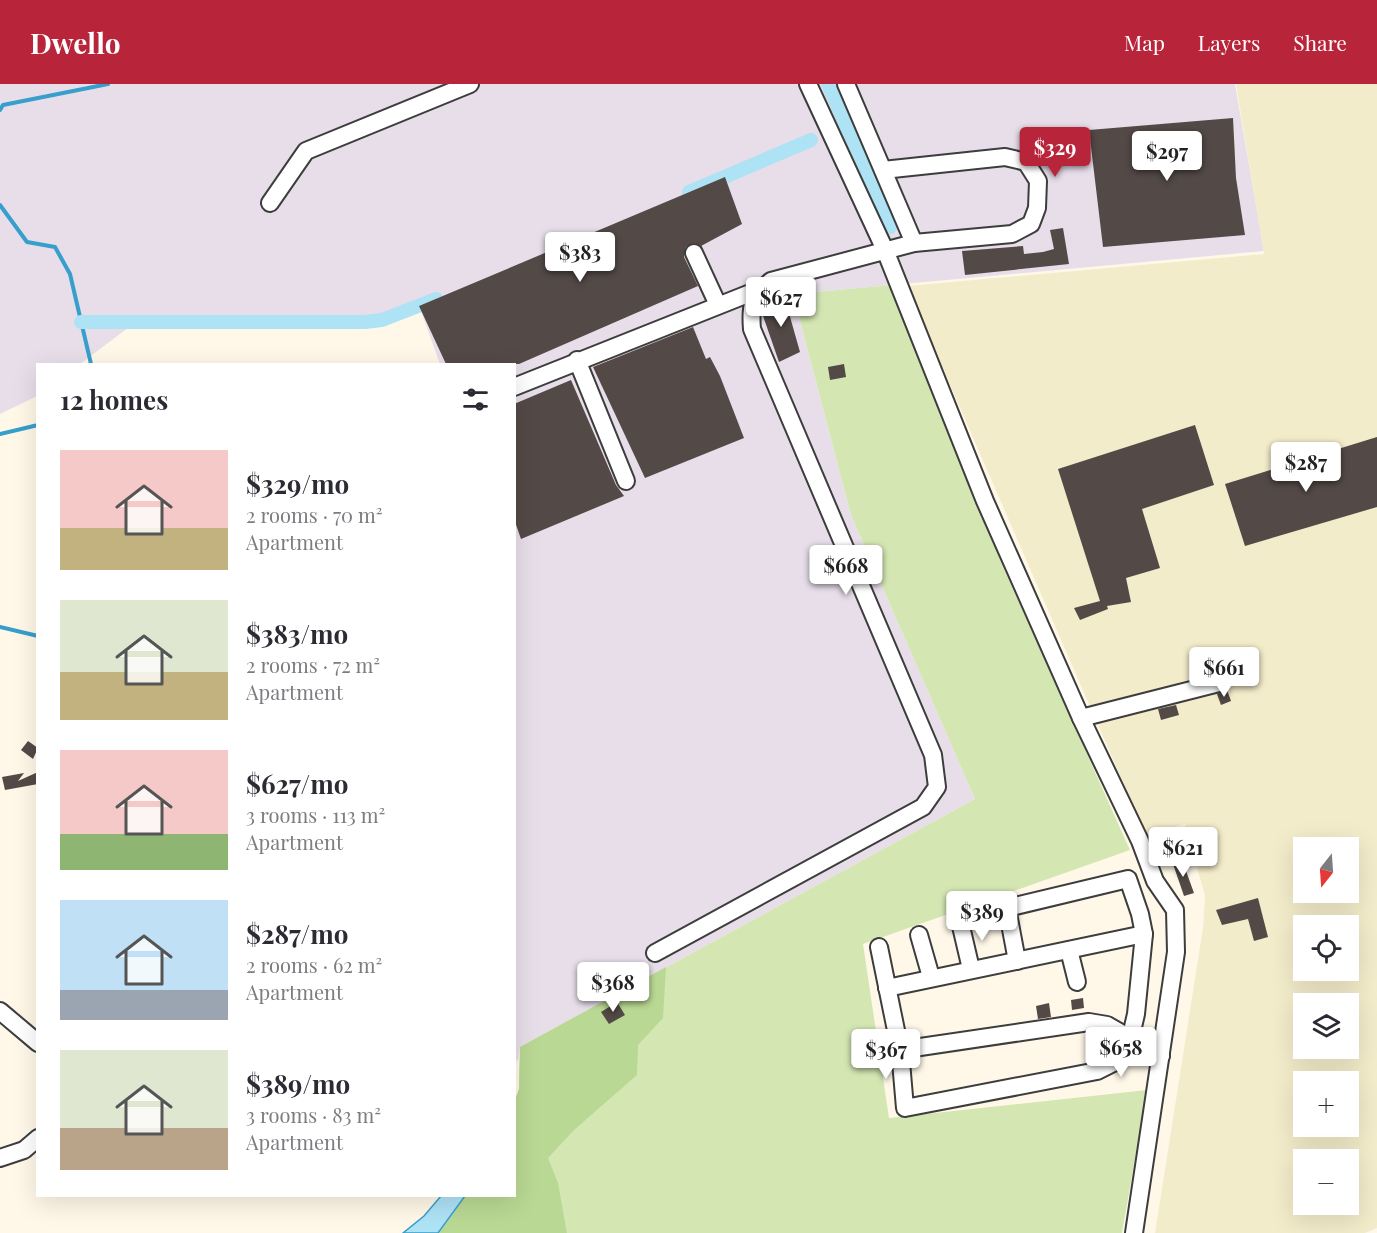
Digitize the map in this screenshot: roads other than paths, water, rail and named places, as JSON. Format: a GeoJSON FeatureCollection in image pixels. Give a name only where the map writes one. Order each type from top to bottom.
{"type":"FeatureCollection","features":[{"type":"Feature","properties":{"kind":"street"},"geometry":{"type":"LineString","coordinates":[[270,203],[306,152],[470,84]]}},
{"type":"Feature","properties":{"kind":"street"},"geometry":{"type":"LineString","coordinates":[[808,84],[885,250],[985,501],[1081,718],[1140,841],[1155,880],[1175,910],[1176,952],[1134,1233]]}},
{"type":"Feature","properties":{"kind":"street"},"geometry":{"type":"LineString","coordinates":[[846,84],[914,243]]}},
{"type":"Feature","properties":{"kind":"street"},"geometry":{"type":"LineString","coordinates":[[655,952],[923,807],[937,787],[933,755],[752,329],[751,308],[764,287],[771,281],[914,243],[1012,234],[1031,224],[1037,208],[1038,181],[1026,162],[1005,157],[883,170]]}},
{"type":"Feature","properties":{"kind":"street"},"geometry":{"type":"LineString","coordinates":[[694,253],[718,305]]}},
{"type":"Feature","properties":{"kind":"street"},"geometry":{"type":"LineString","coordinates":[[516,386],[764,287]]}},
{"type":"Feature","properties":{"kind":"street"},"geometry":{"type":"LineString","coordinates":[[577,360],[626,482]]}},
{"type":"Feature","properties":{"kind":"street"},"geometry":{"type":"LineString","coordinates":[[1081,718],[1219,682]]}},
{"type":"Feature","properties":{"kind":"street"},"geometry":{"type":"LineString","coordinates":[[879,947],[900,1050],[905,1108],[1096,1071],[1117,1061],[1130,1040],[1136,1014],[1144,934],[1128,879],[1006,908],[1017,962]]}},
{"type":"Feature","properties":{"kind":"street"},"geometry":{"type":"LineString","coordinates":[[960,922],[971,969]]}},
{"type":"Feature","properties":{"kind":"street"},"geometry":{"type":"LineString","coordinates":[[887,988],[1144,934]]}},
{"type":"Feature","properties":{"kind":"street"},"geometry":{"type":"LineString","coordinates":[[919,935],[931,977]]}},
{"type":"Feature","properties":{"kind":"street"},"geometry":{"type":"LineString","coordinates":[[1069,950],[1077,982]]}},
{"type":"Feature","properties":{"kind":"street"},"geometry":{"type":"LineString","coordinates":[[0,1011],[36,1041]]}},
{"type":"Feature","properties":{"kind":"street"},"geometry":{"type":"LineString","coordinates":[[900,1050],[1089,1022],[1107,1025],[1161,1056]]}},
{"type":"Feature","properties":{"kind":"street"},"geometry":{"type":"LineString","coordinates":[[0,1158],[24,1150],[36,1140]]}},
{"type":"Feature","properties":{"kind":"water"},"geometry":{"type":"Polygon","coordinates":[[[440,1197],[464,1197],[438,1233],[403,1233],[424,1216],[440,1197]]]}},
{"type":"Feature","properties":{"kind":"waterway"},"geometry":{"type":"LineString","coordinates":[[0,110],[3,105],[108,84]]}},
{"type":"Feature","properties":{"kind":"waterway"},"geometry":{"type":"LineString","coordinates":[[828,84],[890,227]]}},
{"type":"Feature","properties":{"kind":"waterway"},"geometry":{"type":"LineString","coordinates":[[689,192],[811,140]]}},
{"type":"Feature","properties":{"kind":"waterway"},"geometry":{"type":"LineString","coordinates":[[0,205],[27,242],[55,247],[70,274],[91,363]]}},
{"type":"Feature","properties":{"kind":"waterway"},"geometry":{"type":"LineString","coordinates":[[81,322],[365,322],[382,320],[436,299]]}},
{"type":"Feature","properties":{"kind":"waterway"},"geometry":{"type":"LineString","coordinates":[[0,434],[36,425]]}},
{"type":"Feature","properties":{"kind":"waterway"},"geometry":{"type":"LineString","coordinates":[[0,627],[36,636]]}}]}
